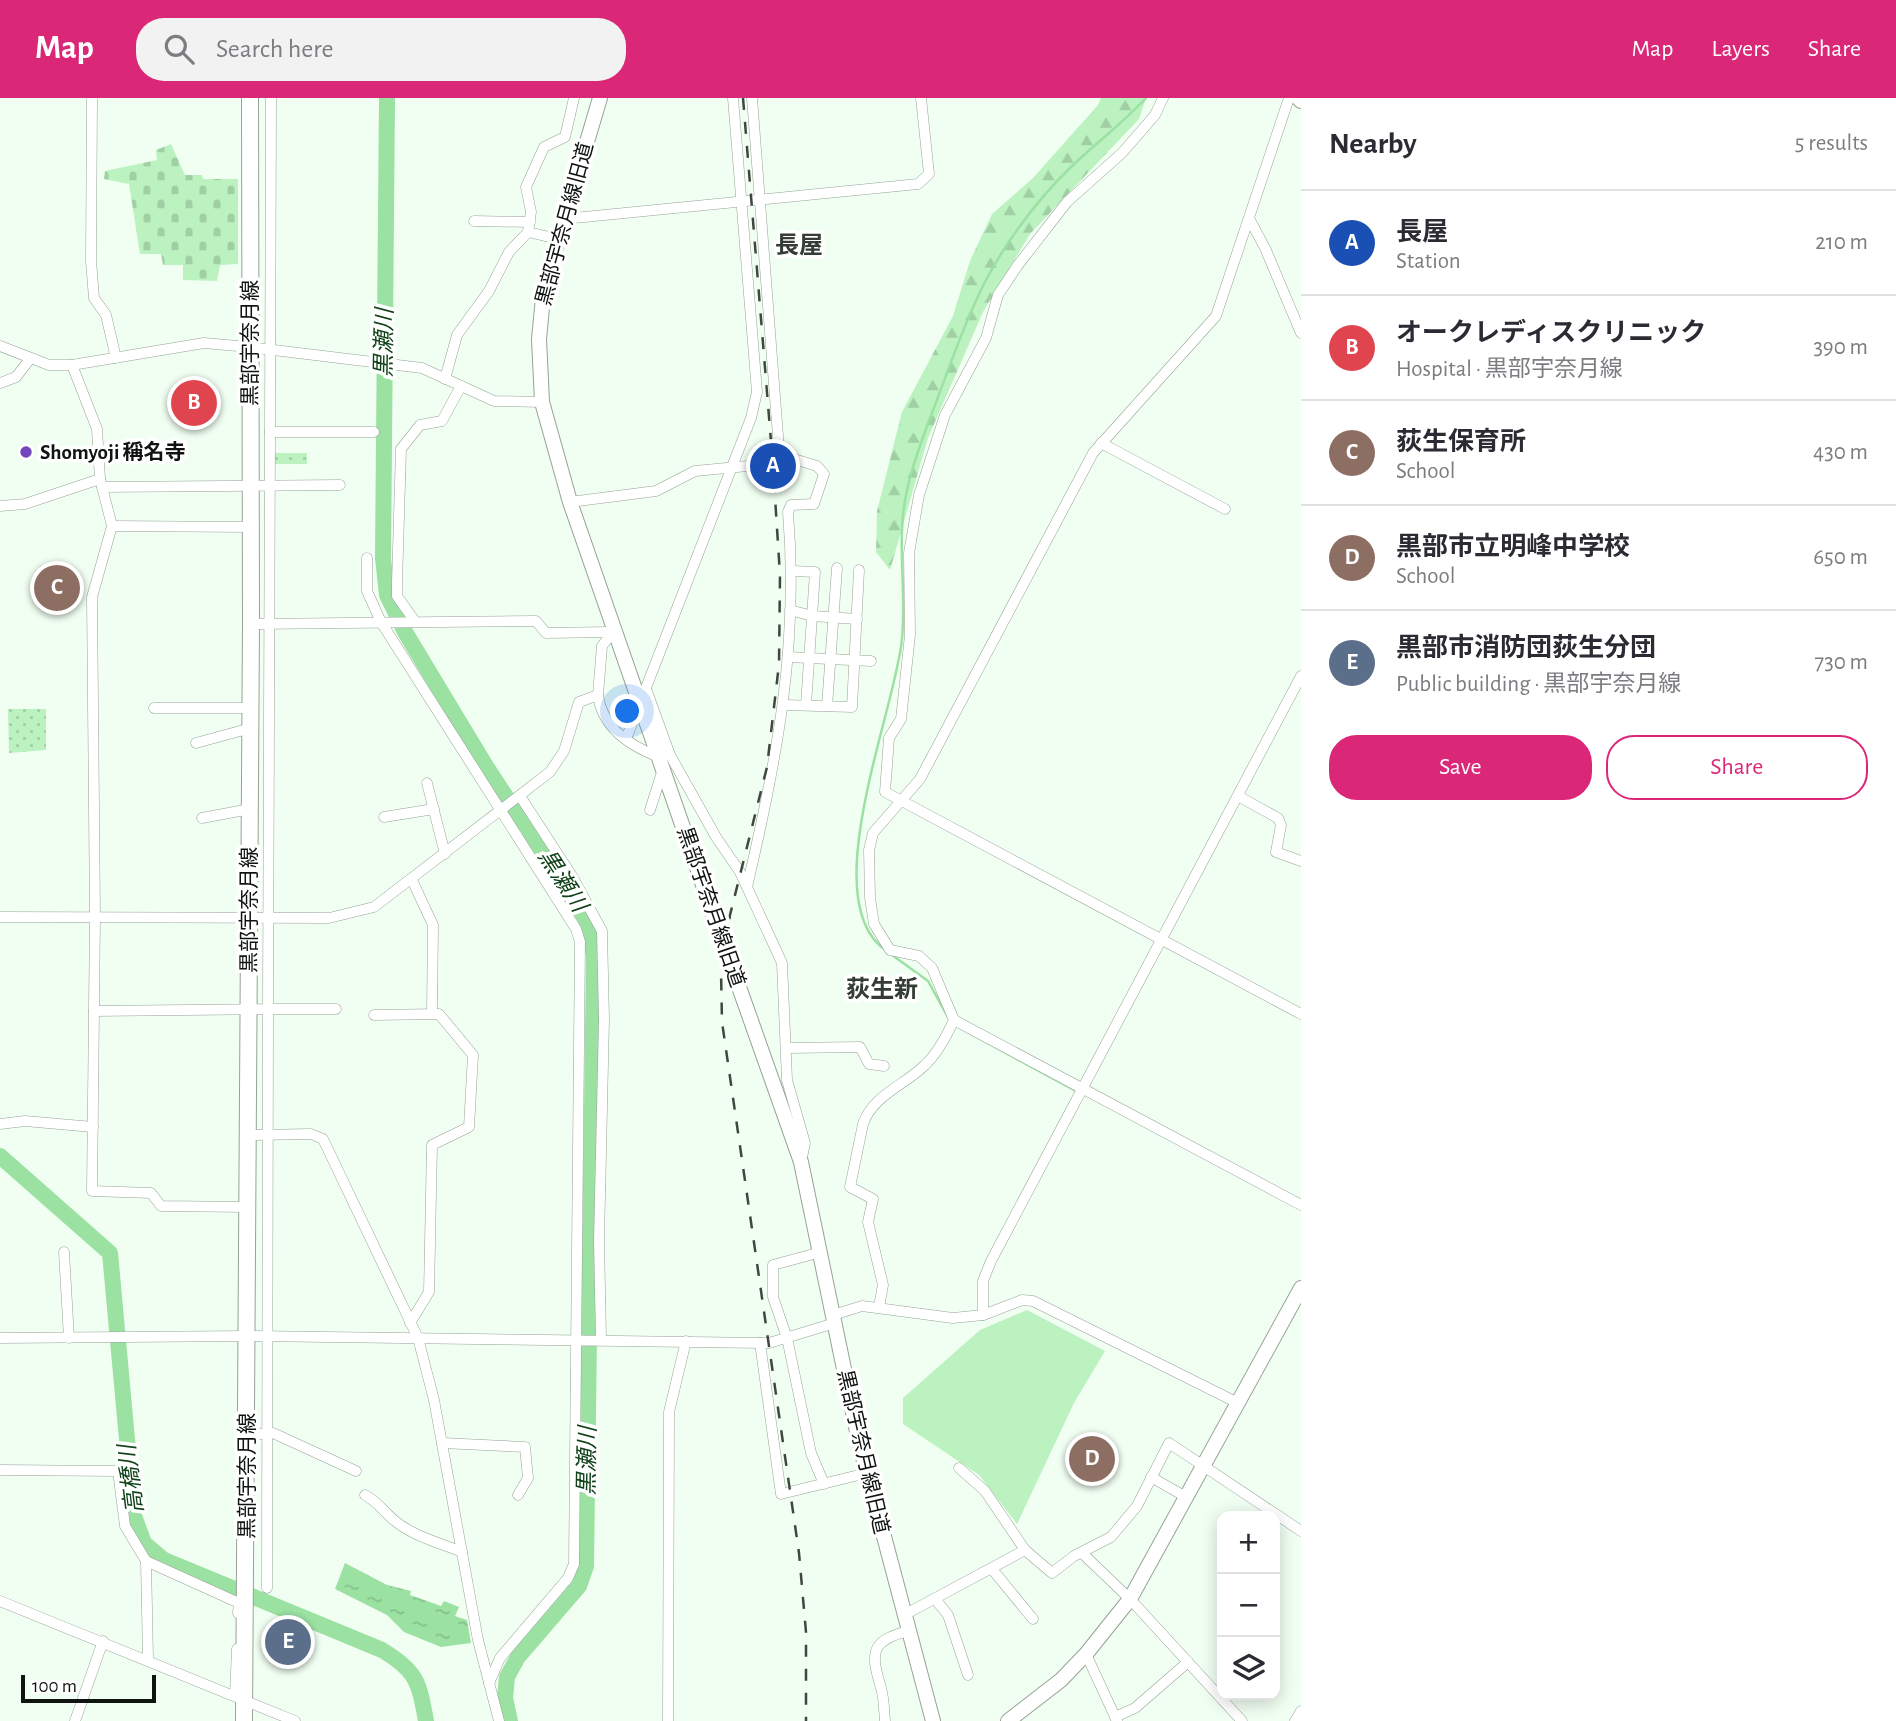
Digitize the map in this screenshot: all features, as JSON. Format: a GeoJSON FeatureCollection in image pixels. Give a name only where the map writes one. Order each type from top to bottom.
{"type":"FeatureCollection","features":[{"type":"Feature","properties":{"kind":"main road","name":"黒部宇奈月線"},"geometry":{"type":"LineString","coordinates":[[244,1721],[240,1698],[248,1336],[250,98]]}},
{"type":"Feature","properties":{"kind":"street"},"geometry":{"type":"LineString","coordinates":[[92,98],[91,261],[94,298],[106,315],[116,358]]}},
{"type":"Feature","properties":{"kind":"street"},"geometry":{"type":"LineString","coordinates":[[267,1588],[271,98]]}},
{"type":"Feature","properties":{"kind":"street"},"geometry":{"type":"LineString","coordinates":[[445,379],[457,335],[489,291],[509,252],[529,227],[531,212],[526,187],[544,147],[565,137],[573,98]]}},
{"type":"Feature","properties":{"kind":"street","name":"黒部宇奈月線旧道"},"geometry":{"type":"LineString","coordinates":[[600,98],[558,239],[542,306],[539,340],[542,402],[570,502],[613,631],[801,1162],[867,1473],[933,1721]]}},
{"type":"Feature","properties":{"kind":"street"},"geometry":{"type":"LineString","coordinates":[[626,739],[729,468],[751,418],[757,392],[733,98]]}},
{"type":"Feature","properties":{"kind":"street"},"geometry":{"type":"LineString","coordinates":[[747,887],[774,768],[784,705],[793,571],[788,512],[791,505],[814,504],[824,474],[817,466],[784,456],[779,449],[752,98]]}},
{"type":"Feature","properties":{"kind":"street"},"geometry":{"type":"LineString","coordinates":[[564,219],[918,184],[929,174],[921,98]]}},
{"type":"Feature","properties":{"kind":"street"},"geometry":{"type":"LineString","coordinates":[[1163,98],[1155,115],[1122,153],[1067,202],[1018,265],[998,295],[986,338],[944,415],[919,495],[909,553],[910,635],[901,719],[889,738],[885,792],[1301,1014]]}},
{"type":"Feature","properties":{"kind":"street"},"geometry":{"type":"LineString","coordinates":[[1289,98],[1216,316],[1101,443],[920,779],[873,833],[869,850],[870,898],[874,924],[890,950],[919,956],[932,968],[954,1020],[1301,1205]]}},
{"type":"Feature","properties":{"kind":"street"},"geometry":{"type":"LineString","coordinates":[[1250,220],[1265,247],[1301,332]]}},
{"type":"Feature","properties":{"kind":"street"},"geometry":{"type":"LineString","coordinates":[[474,221],[529,227],[558,239]]}},
{"type":"Feature","properties":{"kind":"street"},"geometry":{"type":"LineString","coordinates":[[0,346],[49,365],[72,365],[204,343],[269,349],[422,368],[494,401],[542,402]]}},
{"type":"Feature","properties":{"kind":"street"},"geometry":{"type":"LineString","coordinates":[[0,383],[16,377],[30,359]]}},
{"type":"Feature","properties":{"kind":"street"},"geometry":{"type":"LineString","coordinates":[[72,365],[97,429],[101,483],[112,526],[92,597],[95,917],[92,1191],[151,1192],[161,1206],[248,1207]]}},
{"type":"Feature","properties":{"kind":"street"},"geometry":{"type":"LineString","coordinates":[[411,620],[397,596],[401,449],[420,425],[442,421],[461,386]]}},
{"type":"Feature","properties":{"kind":"street"},"geometry":{"type":"LineString","coordinates":[[270,432],[374,432]]}},
{"type":"Feature","properties":{"kind":"street"},"geometry":{"type":"LineString","coordinates":[[1101,443],[1225,509]]}},
{"type":"Feature","properties":{"kind":"street"},"geometry":{"type":"LineString","coordinates":[[570,502],[656,491],[695,471],[758,465],[764,476]]}},
{"type":"Feature","properties":{"kind":"street"},"geometry":{"type":"LineString","coordinates":[[0,506],[25,504],[101,483],[340,485]]}},
{"type":"Feature","properties":{"kind":"street"},"geometry":{"type":"LineString","coordinates":[[112,526],[251,527]]}},
{"type":"Feature","properties":{"kind":"street"},"geometry":{"type":"LineString","coordinates":[[367,558],[367,591],[384,622],[503,809],[576,929],[580,942],[577,1500],[574,1564],[568,1578],[500,1658],[489,1683]]}},
{"type":"Feature","properties":{"kind":"street"},"geometry":{"type":"LineString","coordinates":[[827,706],[837,568]]}},
{"type":"Feature","properties":{"kind":"street"},"geometry":{"type":"LineString","coordinates":[[784,705],[852,707],[859,570]]}},
{"type":"Feature","properties":{"kind":"street"},"geometry":{"type":"LineString","coordinates":[[793,571],[815,572],[806,705]]}},
{"type":"Feature","properties":{"kind":"street"},"geometry":{"type":"LineString","coordinates":[[790,610],[812,616],[857,619]]}},
{"type":"Feature","properties":{"kind":"street"},"geometry":{"type":"LineString","coordinates":[[251,624],[411,620],[536,621],[546,633],[613,631]]}},
{"type":"Feature","properties":{"kind":"street"},"geometry":{"type":"LineString","coordinates":[[613,631],[602,646],[598,695],[600,711],[626,739],[661,762],[650,810]]}},
{"type":"Feature","properties":{"kind":"street"},"geometry":{"type":"LineString","coordinates":[[788,657],[871,661]]}},
{"type":"Feature","properties":{"kind":"street"},"geometry":{"type":"LineString","coordinates":[[983,1315],[983,1281],[991,1261],[1301,676]]}},
{"type":"Feature","properties":{"kind":"street"},"geometry":{"type":"LineString","coordinates":[[646,690],[670,755],[747,887],[782,963],[787,1080],[805,1143],[801,1162]]}},
{"type":"Feature","properties":{"kind":"street"},"geometry":{"type":"LineString","coordinates":[[0,917],[329,918],[374,907],[550,772],[564,751],[579,702],[598,695]]}},
{"type":"Feature","properties":{"kind":"street"},"geometry":{"type":"LineString","coordinates":[[154,708],[251,708]]}},
{"type":"Feature","properties":{"kind":"street"},"geometry":{"type":"LineString","coordinates":[[196,743],[251,728]]}},
{"type":"Feature","properties":{"kind":"street"},"geometry":{"type":"LineString","coordinates":[[427,783],[445,854]]}},
{"type":"Feature","properties":{"kind":"street"},"geometry":{"type":"LineString","coordinates":[[1238,796],[1278,818],[1281,825],[1276,852],[1301,861]]}},
{"type":"Feature","properties":{"kind":"street"},"geometry":{"type":"LineString","coordinates":[[519,797],[572,876],[602,931],[604,1019],[599,1241],[603,1339]]}},
{"type":"Feature","properties":{"kind":"street"},"geometry":{"type":"LineString","coordinates":[[202,818],[250,809]]}},
{"type":"Feature","properties":{"kind":"street"},"geometry":{"type":"LineString","coordinates":[[384,817],[435,809]]}},
{"type":"Feature","properties":{"kind":"street"},"geometry":{"type":"LineString","coordinates":[[412,880],[433,925],[432,1012]]}},
{"type":"Feature","properties":{"kind":"street"},"geometry":{"type":"LineString","coordinates":[[94,1011],[336,1009]]}},
{"type":"Feature","properties":{"kind":"street"},"geometry":{"type":"LineString","coordinates":[[374,1015],[432,1012],[439,1014],[473,1055],[469,1127],[432,1145],[429,1292],[410,1323]]}},
{"type":"Feature","properties":{"kind":"street"},"geometry":{"type":"LineString","coordinates":[[879,1307],[883,1284],[868,1222],[873,1199],[850,1187],[863,1124],[866,1116],[887,1092],[925,1066],[946,1038],[954,1020]]}},
{"type":"Feature","properties":{"kind":"street"},"geometry":{"type":"LineString","coordinates":[[787,1048],[860,1047],[869,1064],[884,1066]]}},
{"type":"Feature","properties":{"kind":"street"},"geometry":{"type":"LineString","coordinates":[[0,1124],[25,1121],[93,1127]]}},
{"type":"Feature","properties":{"kind":"street"},"geometry":{"type":"LineString","coordinates":[[247,1135],[311,1135],[323,1139],[418,1338],[499,1721]]}},
{"type":"Feature","properties":{"kind":"street"},"geometry":{"type":"LineString","coordinates":[[64,1252],[69,1338]]}},
{"type":"Feature","properties":{"kind":"street"},"geometry":{"type":"LineString","coordinates":[[821,1252],[773,1265],[773,1297],[787,1338],[811,1453],[824,1485]]}},
{"type":"Feature","properties":{"kind":"street"},"geometry":{"type":"LineString","coordinates":[[1009,1721],[1061,1680],[1086,1654],[1130,1599],[1301,1288]]}},
{"type":"Feature","properties":{"kind":"street"},"geometry":{"type":"LineString","coordinates":[[0,1338],[268,1336],[760,1343],[787,1338],[862,1306],[953,1318],[983,1315],[1022,1300],[1033,1301],[1238,1403]]}},
{"type":"Feature","properties":{"kind":"street"},"geometry":{"type":"LineString","coordinates":[[668,1721],[669,1412],[686,1341]]}},
{"type":"Feature","properties":{"kind":"street"},"geometry":{"type":"LineString","coordinates":[[760,1343],[781,1494],[867,1473]]}},
{"type":"Feature","properties":{"kind":"street"},"geometry":{"type":"LineString","coordinates":[[247,1435],[273,1433],[356,1471]]}},
{"type":"Feature","properties":{"kind":"street"},"geometry":{"type":"LineString","coordinates":[[442,1443],[525,1447],[528,1478],[518,1495]]}},
{"type":"Feature","properties":{"kind":"street"},"geometry":{"type":"LineString","coordinates":[[959,1468],[985,1491],[1025,1550],[1052,1573],[1111,1537],[1137,1506],[1169,1443],[1301,1531]]}},
{"type":"Feature","properties":{"kind":"street"},"geometry":{"type":"LineString","coordinates":[[0,1470],[118,1471],[125,1526],[146,1561],[148,1659]]}},
{"type":"Feature","properties":{"kind":"street"},"geometry":{"type":"LineString","coordinates":[[1151,1477],[1185,1497]]}},
{"type":"Feature","properties":{"kind":"street"},"geometry":{"type":"LineString","coordinates":[[365,1495],[378,1502],[394,1520],[408,1530],[462,1552]]}},
{"type":"Feature","properties":{"kind":"street"},"geometry":{"type":"LineString","coordinates":[[904,1615],[1025,1550]]}},
{"type":"Feature","properties":{"kind":"street"},"geometry":{"type":"LineString","coordinates":[[1082,1553],[1130,1599],[1242,1721]]}},
{"type":"Feature","properties":{"kind":"street"},"geometry":{"type":"LineString","coordinates":[[146,1561],[239,1603],[240,1698]]}},
{"type":"Feature","properties":{"kind":"street"},"geometry":{"type":"LineString","coordinates":[[992,1569],[1033,1619]]}},
{"type":"Feature","properties":{"kind":"street"},"geometry":{"type":"LineString","coordinates":[[935,1599],[948,1615],[968,1675]]}},
{"type":"Feature","properties":{"kind":"street"},"geometry":{"type":"LineString","coordinates":[[0,1601],[295,1721]]}},
{"type":"Feature","properties":{"kind":"street"},"geometry":{"type":"LineString","coordinates":[[885,1721],[881,1687],[872,1664],[875,1653],[887,1638],[908,1632]]}},
{"type":"Feature","properties":{"kind":"street"},"geometry":{"type":"LineString","coordinates":[[75,1721],[103,1642]]}},
{"type":"Feature","properties":{"kind":"street"},"geometry":{"type":"LineString","coordinates":[[1086,1654],[1116,1719],[1135,1708],[1188,1662]]}},
{"type":"Feature","properties":{"kind":"street"},"geometry":{"type":"LineString","coordinates":[[1295,1721],[1301,1711]]}},
{"type":"Feature","properties":{"kind":"green space"},"geometry":{"type":"Polygon","coordinates":[[[1101,98],[1146,98],[1139,119],[1030,234],[983,312],[928,438],[890,570],[876,552],[877,511],[902,412],[953,316],[970,261],[992,214],[1033,178],[1098,105],[1101,98]]]}},
{"type":"Feature","properties":{"kind":"green space"},"geometry":{"type":"Polygon","coordinates":[[[171,144],[185,175],[202,175],[203,179],[238,179],[238,264],[220,265],[217,281],[183,280],[183,265],[163,265],[161,254],[140,254],[129,184],[104,179],[105,171],[157,160],[156,150],[171,144]]]}},
{"type":"Feature","properties":{"kind":"green space"},"geometry":{"type":"Polygon","coordinates":[[[274,453],[307,453],[307,464],[274,464],[274,453]]]}},
{"type":"Feature","properties":{"kind":"green space"},"geometry":{"type":"Polygon","coordinates":[[[8,709],[46,709],[46,750],[9,753],[8,709]]]}},
{"type":"Feature","properties":{"kind":"green space"},"geometry":{"type":"Polygon","coordinates":[[[1027,1310],[1105,1351],[1074,1403],[1017,1524],[979,1475],[903,1424],[903,1398],[980,1330],[1027,1310]]]}},
{"type":"Feature","properties":{"kind":"water"},"geometry":{"type":"Polygon","coordinates":[[[345,1563],[387,1585],[411,1591],[410,1595],[441,1606],[444,1601],[459,1607],[455,1616],[467,1620],[471,1643],[441,1647],[404,1632],[387,1615],[335,1589],[345,1563]]]}},
{"type":"Feature","properties":{"kind":"waterway","name":"黒瀬川"},"geometry":{"type":"LineString","coordinates":[[387,98],[383,558],[387,595],[405,632],[484,763],[586,919],[594,956],[586,1566],[579,1586],[518,1657],[507,1677],[505,1698],[510,1721]]}},
{"type":"Feature","properties":{"kind":"waterway"},"geometry":{"type":"LineString","coordinates":[[887,951],[866,927],[857,892],[858,850],[864,804],[897,671],[902,639],[902,524],[914,463],[966,323],[1004,249],[1036,205],[1060,178],[1146,98]]}},
{"type":"Feature","properties":{"kind":"waterway"},"geometry":{"type":"LineString","coordinates":[[892,955],[928,981],[949,1019]]}},
{"type":"Feature","properties":{"kind":"waterway"},"geometry":{"type":"LineString","coordinates":[[956,1026],[1076,1091]]}},
{"type":"Feature","properties":{"kind":"waterway","name":"高橋川"},"geometry":{"type":"LineString","coordinates":[[0,1156],[110,1253],[134,1516],[144,1543],[164,1560],[394,1657],[414,1679],[426,1721]]}},
{"type":"Feature","properties":{"kind":"railway"},"geometry":{"type":"LineString","coordinates":[[743,98],[780,575],[779,664],[767,767],[730,915],[721,970],[722,1022],[799,1553],[806,1632],[806,1721]]}},
{"type":"Feature","properties":{"kind":"place","name":"オークレディスクリニック"},"geometry":{"type":"Point","coordinates":[194,403]}},
{"type":"Feature","properties":{"kind":"place","name":"Shomyoji 稱名寺"},"geometry":{"type":"Point","coordinates":[26,452]}},
{"type":"Feature","properties":{"kind":"place","name":"長屋"},"geometry":{"type":"Point","coordinates":[773,466]}},
{"type":"Feature","properties":{"kind":"place","name":"荻生保育所"},"geometry":{"type":"Point","coordinates":[57,588]}},
{"type":"Feature","properties":{"kind":"place","name":"黒部市立明峰中学校"},"geometry":{"type":"Point","coordinates":[1092,1459]}},
{"type":"Feature","properties":{"kind":"place","name":"黒部市消防団荻生分団"},"geometry":{"type":"Point","coordinates":[288,1642]}},
{"type":"Feature","properties":{"kind":"district","name":"長屋"},"geometry":{"type":"Point","coordinates":[799,246]}},
{"type":"Feature","properties":{"kind":"district","name":"荻生新"},"geometry":{"type":"Point","coordinates":[882,990]}}]}
